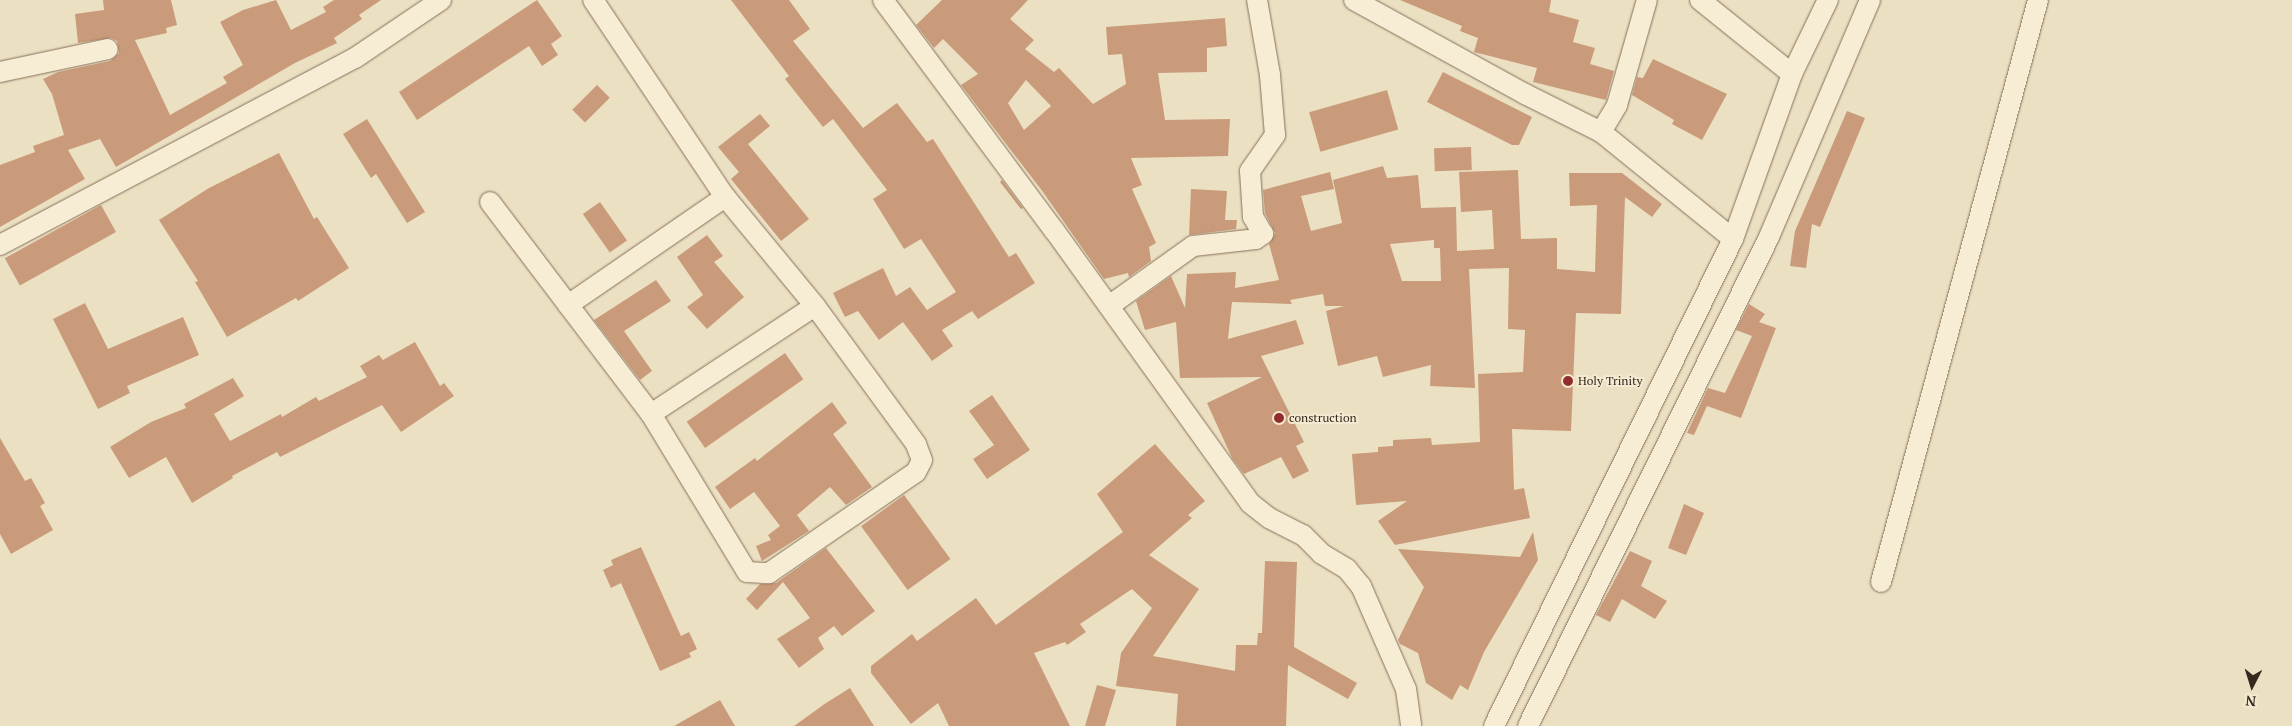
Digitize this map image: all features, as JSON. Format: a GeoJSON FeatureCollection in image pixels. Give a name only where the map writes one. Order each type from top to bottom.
{"type":"FeatureCollection","features":[{"type":"Feature","properties":{"kind":"street"},"geometry":{"type":"LineString","coordinates":[[0,245],[368,51],[441,0]]}},
{"type":"Feature","properties":{"kind":"street"},"geometry":{"type":"LineString","coordinates":[[490,202],[651,414],[747,572],[769,573],[916,472],[922,460],[916,444],[815,306],[725,197],[593,0]]}},
{"type":"Feature","properties":{"kind":"street"},"geometry":{"type":"LineString","coordinates":[[883,0],[1109,306],[1250,503],[1269,518],[1303,535],[1322,554],[1347,569],[1361,586],[1406,689],[1411,726]]}},
{"type":"Feature","properties":{"kind":"street"},"geometry":{"type":"LineString","coordinates":[[1109,306],[1194,246],[1256,239],[1263,234],[1253,217],[1250,171],[1275,135],[1270,74],[1257,0]]}},
{"type":"Feature","properties":{"kind":"street"},"geometry":{"type":"LineString","coordinates":[[1354,0],[1525,94],[1602,132],[1733,239]]}},
{"type":"Feature","properties":{"kind":"street"},"geometry":{"type":"LineString","coordinates":[[1602,132],[1617,104],[1647,0]]}},
{"type":"Feature","properties":{"kind":"street"},"geometry":{"type":"LineString","coordinates":[[1700,0],[1792,74]]}},
{"type":"Feature","properties":{"kind":"street"},"geometry":{"type":"LineString","coordinates":[[1494,726],[1733,239],[1792,74],[1828,0]]}},
{"type":"Feature","properties":{"kind":"street"},"geometry":{"type":"LineString","coordinates":[[1528,726],[1773,228],[1870,0]]}},
{"type":"Feature","properties":{"kind":"street"},"geometry":{"type":"LineString","coordinates":[[1881,582],[2038,0]]}},
{"type":"Feature","properties":{"kind":"street"},"geometry":{"type":"LineString","coordinates":[[0,72],[108,49]]}},
{"type":"Feature","properties":{"kind":"street"},"geometry":{"type":"LineString","coordinates":[[568,305],[725,197]]}},
{"type":"Feature","properties":{"kind":"street"},"geometry":{"type":"LineString","coordinates":[[651,414],[815,306]]}},
{"type":"Feature","properties":{"kind":"building"},"geometry":{"type":"Polygon","coordinates":[[[103,0],[171,0],[177,25],[166,28],[167,33],[135,40],[170,115],[227,83],[223,77],[243,65],[220,22],[243,10],[276,0],[291,30],[326,12],[323,7],[334,0],[381,0],[359,15],[362,19],[334,38],[337,43],[295,63],[116,167],[100,139],[68,150],[85,179],[0,227],[0,165],[35,152],[33,146],[64,135],[52,94],[43,79],[58,72],[110,61],[119,53],[117,41],[111,38],[78,43],[75,14],[104,10],[103,0]]]}},
{"type":"Feature","properties":{"kind":"building"},"geometry":{"type":"Polygon","coordinates":[[[537,0],[562,36],[551,44],[558,55],[542,66],[529,46],[417,120],[399,92],[537,0]]]}},
{"type":"Feature","properties":{"kind":"building"},"geometry":{"type":"Polygon","coordinates":[[[731,0],[789,0],[810,29],[793,41],[863,128],[897,103],[927,142],[933,139],[1009,257],[1016,253],[1035,283],[978,319],[972,311],[942,330],[953,346],[932,361],[903,322],[879,340],[858,311],[845,317],[833,293],[883,268],[896,296],[910,287],[927,310],[956,292],[921,239],[904,249],[873,199],[887,190],[833,119],[823,127],[785,79],[789,76],[731,0]]]}},
{"type":"Feature","properties":{"kind":"building"},"geometry":{"type":"Polygon","coordinates":[[[942,0],[1028,0],[1010,19],[1034,40],[1025,49],[1054,72],[1059,68],[1093,104],[1126,84],[1122,54],[1108,55],[1106,27],[1225,18],[1227,46],[1207,48],[1207,72],[1158,73],[1165,120],[1230,119],[1228,156],[1131,158],[1142,185],[1132,189],[1156,243],[1149,247],[1151,261],[1129,277],[1128,273],[1104,279],[1043,192],[961,85],[978,74],[943,39],[934,48],[916,25],[942,0]],[[1026,80],[1008,103],[1024,130],[1051,106],[1026,80]]]}},
{"type":"Feature","properties":{"kind":"building"},"geometry":{"type":"Polygon","coordinates":[[[1400,0],[1551,0],[1549,12],[1579,20],[1573,42],[1595,48],[1590,64],[1614,71],[1606,100],[1533,82],[1537,68],[1474,52],[1478,38],[1460,31],[1462,26],[1400,0]]]}},
{"type":"Feature","properties":{"kind":"building"},"geometry":{"type":"Polygon","coordinates":[[[1653,59],[1727,94],[1702,140],[1672,124],[1674,120],[1632,95],[1637,77],[1643,78],[1653,59]]]}},
{"type":"Feature","properties":{"kind":"building"},"geometry":{"type":"Polygon","coordinates":[[[1443,72],[1532,117],[1519,145],[1512,145],[1427,102],[1443,72]]]}},
{"type":"Feature","properties":{"kind":"building"},"geometry":{"type":"Polygon","coordinates":[[[597,85],[610,98],[585,122],[572,110],[597,85]]]}},
{"type":"Feature","properties":{"kind":"building"},"geometry":{"type":"Polygon","coordinates":[[[1387,90],[1398,129],[1320,152],[1309,112],[1387,90]]]}},
{"type":"Feature","properties":{"kind":"building"},"geometry":{"type":"Polygon","coordinates":[[[1847,111],[1865,118],[1820,227],[1812,224],[1806,268],[1790,266],[1795,231],[1847,111]]]}},
{"type":"Feature","properties":{"kind":"building"},"geometry":{"type":"Polygon","coordinates":[[[760,114],[770,126],[748,144],[809,219],[781,241],[731,179],[739,172],[718,147],[760,114]]]}},
{"type":"Feature","properties":{"kind":"building"},"geometry":{"type":"Polygon","coordinates":[[[367,119],[425,212],[407,223],[376,174],[371,178],[343,134],[367,119]]]}},
{"type":"Feature","properties":{"kind":"building"},"geometry":{"type":"Polygon","coordinates":[[[1471,147],[1472,170],[1435,171],[1434,148],[1471,147]]]}},
{"type":"Feature","properties":{"kind":"building"},"geometry":{"type":"Polygon","coordinates":[[[279,153],[314,219],[317,217],[349,268],[298,301],[296,298],[227,337],[195,282],[198,281],[159,220],[209,188],[279,153]]]}},
{"type":"Feature","properties":{"kind":"building"},"geometry":{"type":"Polygon","coordinates":[[[1383,166],[1387,178],[1418,175],[1421,208],[1456,207],[1457,251],[1494,249],[1492,210],[1461,212],[1459,172],[1518,170],[1521,239],[1557,238],[1557,269],[1595,272],[1597,205],[1570,206],[1569,173],[1622,173],[1662,204],[1652,217],[1625,197],[1621,314],[1576,313],[1571,431],[1512,429],[1514,490],[1524,488],[1530,518],[1395,545],[1378,521],[1407,501],[1356,505],[1352,454],[1378,452],[1378,447],[1393,446],[1393,440],[1431,438],[1432,445],[1480,442],[1478,374],[1523,372],[1525,330],[1508,329],[1509,268],[1469,269],[1475,388],[1430,386],[1431,365],[1383,377],[1377,356],[1338,366],[1326,311],[1344,306],[1325,306],[1323,294],[1290,300],[1292,304],[1232,302],[1228,339],[1296,320],[1304,344],[1261,356],[1304,442],[1296,446],[1309,471],[1293,479],[1281,457],[1244,474],[1232,458],[1207,403],[1262,377],[1180,378],[1176,322],[1145,330],[1136,301],[1171,276],[1185,308],[1187,274],[1236,272],[1235,288],[1279,280],[1269,244],[1275,233],[1265,213],[1263,190],[1330,172],[1334,189],[1301,196],[1311,231],[1342,223],[1333,180],[1383,166]],[[1434,240],[1390,244],[1402,281],[1441,281],[1440,248],[1434,248],[1434,240]]]}},
{"type":"Feature","properties":{"kind":"building"},"geometry":{"type":"Polygon","coordinates":[[[1002,180],[1023,208],[1021,209],[1000,182],[1002,180]]]}},
{"type":"Feature","properties":{"kind":"building"},"geometry":{"type":"Polygon","coordinates":[[[1191,189],[1227,191],[1225,220],[1237,220],[1236,229],[1189,235],[1191,189]]]}},
{"type":"Feature","properties":{"kind":"building"},"geometry":{"type":"Polygon","coordinates":[[[600,202],[627,241],[610,253],[583,214],[600,202]]]}},
{"type":"Feature","properties":{"kind":"building"},"geometry":{"type":"Polygon","coordinates":[[[101,205],[116,232],[20,285],[5,258],[101,205]]]}},
{"type":"Feature","properties":{"kind":"building"},"geometry":{"type":"Polygon","coordinates":[[[707,235],[723,256],[714,262],[744,297],[707,329],[687,307],[703,295],[677,257],[707,235]]]}},
{"type":"Feature","properties":{"kind":"building"},"geometry":{"type":"Polygon","coordinates":[[[656,280],[671,301],[624,331],[652,371],[640,380],[594,320],[656,280]]]}},
{"type":"Feature","properties":{"kind":"building"},"geometry":{"type":"Polygon","coordinates":[[[85,303],[108,349],[183,317],[199,355],[127,386],[130,393],[98,409],[53,319],[85,303]]]}},
{"type":"Feature","properties":{"kind":"building"},"geometry":{"type":"Polygon","coordinates":[[[1749,304],[1765,314],[1759,322],[1776,328],[1741,418],[1707,406],[1694,435],[1687,433],[1708,388],[1725,393],[1752,336],[1736,330],[1749,304]]]}},
{"type":"Feature","properties":{"kind":"building"},"geometry":{"type":"Polygon","coordinates":[[[415,342],[440,386],[444,383],[454,396],[401,432],[382,405],[280,457],[277,452],[232,476],[233,478],[192,503],[166,457],[129,478],[110,447],[151,422],[186,408],[184,404],[233,378],[244,396],[214,414],[230,441],[281,414],[282,417],[316,397],[319,401],[367,377],[360,366],[379,355],[383,360],[415,342]]]}},
{"type":"Feature","properties":{"kind":"building"},"geometry":{"type":"Polygon","coordinates":[[[785,353],[803,379],[705,448],[687,422],[785,353]]]}},
{"type":"Feature","properties":{"kind":"building"},"geometry":{"type":"Polygon","coordinates":[[[992,395],[1030,450],[987,479],[973,459],[994,445],[969,411],[992,395]]]}},
{"type":"Feature","properties":{"kind":"building"},"geometry":{"type":"Polygon","coordinates":[[[832,402],[847,423],[833,434],[872,487],[846,505],[830,487],[797,515],[809,531],[762,561],[756,546],[771,540],[768,535],[780,526],[754,492],[730,509],[715,487],[755,458],[757,461],[832,402]]]}},
{"type":"Feature","properties":{"kind":"building"},"geometry":{"type":"Polygon","coordinates":[[[0,438],[25,481],[31,478],[45,503],[40,506],[53,530],[11,554],[0,534],[0,438]]]}},
{"type":"Feature","properties":{"kind":"building"},"geometry":{"type":"Polygon","coordinates":[[[1155,444],[1205,501],[1188,515],[1192,518],[1149,555],[1199,589],[1153,656],[1235,671],[1236,645],[1257,645],[1258,633],[1262,633],[1265,561],[1297,562],[1294,647],[1357,683],[1348,699],[1288,665],[1286,726],[1176,726],[1178,694],[1116,686],[1121,653],[1152,608],[1132,589],[1080,624],[1086,632],[1067,645],[1065,642],[1034,653],[1070,726],[949,726],[938,703],[911,724],[871,673],[871,666],[912,634],[917,641],[976,598],[996,625],[1123,532],[1097,494],[1155,444]]]}},
{"type":"Feature","properties":{"kind":"building"},"geometry":{"type":"Polygon","coordinates":[[[904,495],[950,559],[908,590],[861,526],[904,495]]]}},
{"type":"Feature","properties":{"kind":"building"},"geometry":{"type":"Polygon","coordinates":[[[1684,504],[1704,513],[1686,555],[1668,548],[1684,504]]]}},
{"type":"Feature","properties":{"kind":"building"},"geometry":{"type":"Polygon","coordinates":[[[1533,532],[1538,560],[1484,652],[1468,690],[1460,685],[1452,700],[1426,683],[1418,653],[1400,644],[1398,640],[1424,587],[1398,549],[1520,557],[1533,532]]]}},
{"type":"Feature","properties":{"kind":"building"},"geometry":{"type":"Polygon","coordinates":[[[641,547],[681,636],[689,632],[697,649],[689,653],[691,657],[660,671],[621,583],[611,588],[603,570],[613,565],[611,560],[641,547]]]}},
{"type":"Feature","properties":{"kind":"building"},"geometry":{"type":"Polygon","coordinates":[[[826,548],[875,611],[842,636],[834,626],[818,638],[824,649],[799,668],[777,639],[810,618],[783,582],[757,610],[746,599],[760,584],[776,583],[826,548]]]}},
{"type":"Feature","properties":{"kind":"building"},"geometry":{"type":"Polygon","coordinates":[[[1630,551],[1652,561],[1641,586],[1667,601],[1655,619],[1622,599],[1610,622],[1596,615],[1630,551]]]}},
{"type":"Feature","properties":{"kind":"building"},"geometry":{"type":"Polygon","coordinates":[[[1097,685],[1116,690],[1105,726],[1085,726],[1097,685]]]}},
{"type":"Feature","properties":{"kind":"building"},"geometry":{"type":"Polygon","coordinates":[[[850,688],[874,726],[794,726],[826,703],[850,688]]]}},
{"type":"Feature","properties":{"kind":"building"},"geometry":{"type":"Polygon","coordinates":[[[720,700],[735,726],[674,726],[720,700]]]}},
{"type":"Feature","properties":{"kind":"place","name":"Holy Trinity"},"geometry":{"type":"Point","coordinates":[1568,381]}},
{"type":"Feature","properties":{"kind":"place","name":"construction"},"geometry":{"type":"Point","coordinates":[1279,418]}}]}
